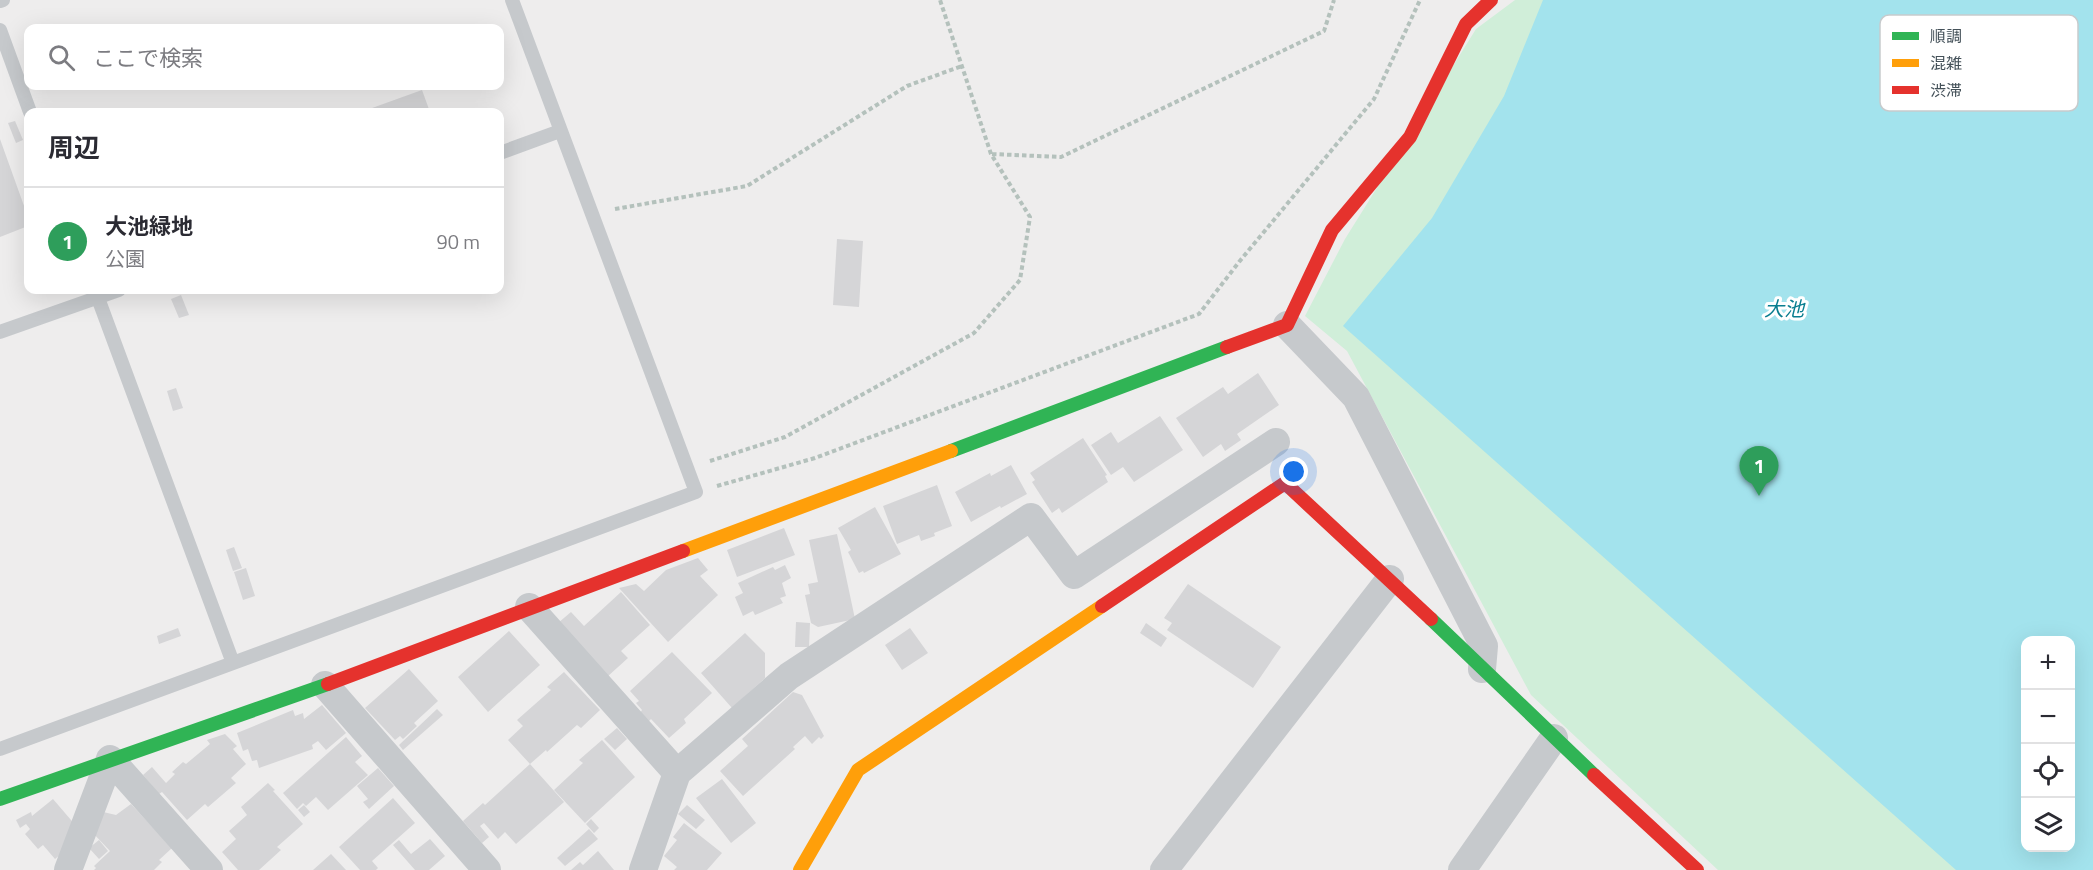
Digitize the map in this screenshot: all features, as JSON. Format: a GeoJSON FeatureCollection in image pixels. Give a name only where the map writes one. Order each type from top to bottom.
{"type":"FeatureCollection","features":[{"type":"Feature","properties":{"kind":"street"},"geometry":{"type":"LineString","coordinates":[[0,799],[325,685],[1287,325],[1332,230],[1410,137],[1466,24],[1491,0]]}},
{"type":"Feature","properties":{"kind":"street"},"geometry":{"type":"LineString","coordinates":[[1287,325],[1356,397],[1484,646],[1482,669]]}},
{"type":"Feature","properties":{"kind":"street"},"geometry":{"type":"LineString","coordinates":[[643,870],[677,773],[789,676],[1031,517],[1074,575],[1276,442]]}},
{"type":"Feature","properties":{"kind":"street"},"geometry":{"type":"LineString","coordinates":[[800,870],[858,770],[1285,483],[1390,579],[1554,738],[1697,870]]}},
{"type":"Feature","properties":{"kind":"street"},"geometry":{"type":"LineString","coordinates":[[1164,870],[1390,579]]}},
{"type":"Feature","properties":{"kind":"street"},"geometry":{"type":"LineString","coordinates":[[529,607],[677,773]]}},
{"type":"Feature","properties":{"kind":"street"},"geometry":{"type":"LineString","coordinates":[[325,685],[471,864]]}},
{"type":"Feature","properties":{"kind":"street"},"geometry":{"type":"LineString","coordinates":[[1462,870],[1554,738]]}},
{"type":"Feature","properties":{"kind":"street"},"geometry":{"type":"LineString","coordinates":[[68,870],[110,759]]}},
{"type":"Feature","properties":{"kind":"street"},"geometry":{"type":"LineString","coordinates":[[110,759],[209,870]]}},
{"type":"Feature","properties":{"kind":"lane"},"geometry":{"type":"LineString","coordinates":[[0,749],[696,492],[512,0]]}},
{"type":"Feature","properties":{"kind":"lane"},"geometry":{"type":"LineString","coordinates":[[0,30],[29,108]]}},
{"type":"Feature","properties":{"kind":"lane"},"geometry":{"type":"LineString","coordinates":[[504,152],[560,131]]}},
{"type":"Feature","properties":{"kind":"lane"},"geometry":{"type":"LineString","coordinates":[[0,332],[95,294]]}},
{"type":"Feature","properties":{"kind":"lane"},"geometry":{"type":"LineString","coordinates":[[97,294],[233,663]]}},
{"type":"Feature","properties":{"kind":"path"},"geometry":{"type":"LineString","coordinates":[[687,469],[785,437],[974,333],[1020,280],[1030,217],[991,154],[940,0]]}},
{"type":"Feature","properties":{"kind":"path"},"geometry":{"type":"LineString","coordinates":[[991,154],[1061,157],[1324,32],[1334,0]]}},
{"type":"Feature","properties":{"kind":"path"},"geometry":{"type":"LineString","coordinates":[[696,492],[815,458],[1199,314],[1239,262],[1374,99],[1420,0]]}},
{"type":"Feature","properties":{"kind":"path"},"geometry":{"type":"LineString","coordinates":[[590,213],[747,186],[907,86],[962,66]]}},
{"type":"Feature","properties":{"kind":"green space","name":"大池"},"geometry":{"type":"Polygon","coordinates":[[[1515,0],[2093,0],[2093,870],[1718,870],[1531,695],[1347,351],[1305,316],[1345,239],[1476,29],[1515,0]]]}},
{"type":"Feature","properties":{"kind":"water","name":"大池"},"geometry":{"type":"Polygon","coordinates":[[[1543,0],[2093,0],[2093,870],[1956,870],[1343,326],[1432,218],[1504,96],[1543,0]]]}},
{"type":"Feature","properties":{"kind":"building"},"geometry":{"type":"Polygon","coordinates":[[[422,90],[429,108],[372,108],[422,90]]]}},
{"type":"Feature","properties":{"kind":"building"},"geometry":{"type":"Polygon","coordinates":[[[15,121],[23,140],[16,143],[8,123],[15,121]]]}},
{"type":"Feature","properties":{"kind":"building"},"geometry":{"type":"Polygon","coordinates":[[[0,139],[24,206],[24,228],[0,237],[0,139]]]}},
{"type":"Feature","properties":{"kind":"building"},"geometry":{"type":"Polygon","coordinates":[[[837,239],[863,241],[859,307],[833,305],[837,239]]]}},
{"type":"Feature","properties":{"kind":"building"},"geometry":{"type":"Polygon","coordinates":[[[181,295],[189,315],[179,318],[171,299],[181,295]]]}},
{"type":"Feature","properties":{"kind":"building"},"geometry":{"type":"Polygon","coordinates":[[[1258,373],[1279,405],[1237,434],[1241,440],[1225,451],[1221,444],[1203,457],[1176,418],[1223,387],[1228,394],[1258,373]]]}},
{"type":"Feature","properties":{"kind":"building"},"geometry":{"type":"Polygon","coordinates":[[[176,388],[183,408],[173,411],[167,391],[176,388]]]}},
{"type":"Feature","properties":{"kind":"building"},"geometry":{"type":"Polygon","coordinates":[[[1160,416],[1183,450],[1134,482],[1123,467],[1111,475],[1091,445],[1111,432],[1118,443],[1160,416]]]}},
{"type":"Feature","properties":{"kind":"building"},"geometry":{"type":"Polygon","coordinates":[[[1083,438],[1107,475],[1105,476],[1108,482],[1062,513],[1059,508],[1052,513],[1032,482],[1035,480],[1030,473],[1083,438]]]}},
{"type":"Feature","properties":{"kind":"building"},"geometry":{"type":"Polygon","coordinates":[[[1011,465],[1027,494],[971,522],[955,492],[990,473],[991,476],[1011,465]]]}},
{"type":"Feature","properties":{"kind":"building"},"geometry":{"type":"Polygon","coordinates":[[[937,485],[952,526],[921,541],[919,535],[897,544],[883,506],[937,485]]]}},
{"type":"Feature","properties":{"kind":"building"},"geometry":{"type":"Polygon","coordinates":[[[875,507],[901,554],[864,573],[863,571],[859,573],[848,552],[851,550],[838,528],[875,507]]]}},
{"type":"Feature","properties":{"kind":"building"},"geometry":{"type":"Polygon","coordinates":[[[784,528],[795,555],[737,577],[727,550],[784,528]]]}},
{"type":"Feature","properties":{"kind":"building"},"geometry":{"type":"Polygon","coordinates":[[[837,534],[855,619],[818,627],[811,623],[805,595],[810,594],[808,584],[818,582],[809,540],[837,534]]]}},
{"type":"Feature","properties":{"kind":"building"},"geometry":{"type":"Polygon","coordinates":[[[234,547],[242,568],[233,571],[226,550],[234,547]]]}},
{"type":"Feature","properties":{"kind":"building"},"geometry":{"type":"Polygon","coordinates":[[[698,558],[708,570],[700,576],[718,595],[668,642],[619,588],[636,584],[644,591],[666,570],[698,558]]]}},
{"type":"Feature","properties":{"kind":"building"},"geometry":{"type":"Polygon","coordinates":[[[785,565],[791,578],[782,583],[786,596],[780,598],[783,603],[755,615],[753,611],[743,616],[735,597],[743,593],[738,583],[773,567],[775,570],[785,565]]]}},
{"type":"Feature","properties":{"kind":"building"},"geometry":{"type":"Polygon","coordinates":[[[246,568],[255,596],[243,600],[234,572],[246,568]]]}},
{"type":"Feature","properties":{"kind":"building"},"geometry":{"type":"Polygon","coordinates":[[[1188,584],[1281,647],[1253,688],[1167,630],[1172,623],[1164,618],[1188,584]]]}},
{"type":"Feature","properties":{"kind":"building"},"geometry":{"type":"Polygon","coordinates":[[[621,592],[650,625],[621,651],[628,658],[607,677],[558,623],[571,612],[584,626],[621,592]]]}},
{"type":"Feature","properties":{"kind":"building"},"geometry":{"type":"Polygon","coordinates":[[[796,622],[810,623],[809,647],[795,647],[796,622]]]}},
{"type":"Feature","properties":{"kind":"building"},"geometry":{"type":"Polygon","coordinates":[[[1146,623],[1167,638],[1161,647],[1140,633],[1146,623]]]}},
{"type":"Feature","properties":{"kind":"building"},"geometry":{"type":"Polygon","coordinates":[[[178,628],[181,636],[159,644],[157,636],[178,628]]]}},
{"type":"Feature","properties":{"kind":"building"},"geometry":{"type":"Polygon","coordinates":[[[910,628],[928,653],[902,670],[885,645],[910,628]]]}},
{"type":"Feature","properties":{"kind":"building"},"geometry":{"type":"Polygon","coordinates":[[[509,631],[540,665],[488,712],[458,677],[509,631]]]}},
{"type":"Feature","properties":{"kind":"building"},"geometry":{"type":"Polygon","coordinates":[[[745,633],[765,653],[765,678],[732,708],[701,673],[745,633]]]}},
{"type":"Feature","properties":{"kind":"building"},"geometry":{"type":"Polygon","coordinates":[[[672,652],[712,693],[684,719],[686,723],[669,738],[651,719],[648,722],[640,713],[642,710],[636,703],[639,701],[630,691],[672,652]]]}},
{"type":"Feature","properties":{"kind":"building"},"geometry":{"type":"Polygon","coordinates":[[[409,669],[438,701],[414,723],[417,726],[403,739],[400,736],[395,740],[365,708],[409,669]]]}},
{"type":"Feature","properties":{"kind":"building"},"geometry":{"type":"Polygon","coordinates":[[[564,672],[600,710],[581,728],[577,725],[530,764],[508,740],[523,726],[517,720],[551,690],[547,687],[564,672]]]}},
{"type":"Feature","properties":{"kind":"building"},"geometry":{"type":"Polygon","coordinates":[[[793,692],[802,695],[824,736],[821,739],[819,737],[812,744],[805,736],[793,747],[795,749],[743,796],[720,771],[748,746],[742,739],[793,692]]]}},
{"type":"Feature","properties":{"kind":"building"},"geometry":{"type":"Polygon","coordinates":[[[322,705],[346,733],[326,750],[318,741],[312,745],[313,749],[259,768],[257,760],[252,761],[248,749],[243,751],[237,733],[293,710],[295,716],[303,713],[304,719],[322,705]]]}},
{"type":"Feature","properties":{"kind":"building"},"geometry":{"type":"Polygon","coordinates":[[[437,709],[443,715],[403,750],[399,745],[437,709]]]}},
{"type":"Feature","properties":{"kind":"building"},"geometry":{"type":"Polygon","coordinates":[[[617,728],[627,739],[615,750],[604,739],[617,728]]]}},
{"type":"Feature","properties":{"kind":"building"},"geometry":{"type":"Polygon","coordinates":[[[225,734],[237,746],[233,749],[246,764],[231,778],[236,783],[208,807],[205,804],[187,820],[162,792],[159,794],[143,775],[152,767],[166,783],[175,774],[172,772],[183,762],[186,764],[210,744],[207,740],[225,734]]]}},
{"type":"Feature","properties":{"kind":"building"},"geometry":{"type":"Polygon","coordinates":[[[346,737],[362,756],[355,762],[368,775],[328,810],[316,797],[306,806],[303,803],[297,809],[283,793],[346,737]]]}},
{"type":"Feature","properties":{"kind":"building"},"geometry":{"type":"Polygon","coordinates":[[[602,740],[635,777],[585,823],[554,790],[583,763],[579,760],[602,740]]]}},
{"type":"Feature","properties":{"kind":"building"},"geometry":{"type":"Polygon","coordinates":[[[530,764],[564,802],[516,844],[505,832],[498,839],[484,823],[480,826],[489,837],[482,843],[463,821],[483,803],[485,805],[530,764]]]}},
{"type":"Feature","properties":{"kind":"building"},"geometry":{"type":"Polygon","coordinates":[[[378,768],[394,786],[369,809],[363,802],[368,799],[357,786],[378,768]]]}},
{"type":"Feature","properties":{"kind":"building"},"geometry":{"type":"Polygon","coordinates":[[[722,779],[756,823],[731,843],[696,798],[722,779]]]}},
{"type":"Feature","properties":{"kind":"building"},"geometry":{"type":"Polygon","coordinates":[[[268,783],[303,824],[277,847],[281,850],[259,870],[238,870],[222,852],[236,839],[229,831],[247,815],[241,807],[268,783]]]}},
{"type":"Feature","properties":{"kind":"building"},"geometry":{"type":"Polygon","coordinates":[[[393,798],[415,823],[372,861],[378,868],[376,870],[360,870],[339,847],[393,798]]]}},
{"type":"Feature","properties":{"kind":"building"},"geometry":{"type":"Polygon","coordinates":[[[53,799],[77,827],[73,844],[55,859],[43,845],[38,849],[25,834],[30,829],[26,824],[20,828],[16,820],[31,812],[32,816],[53,799]]]}},
{"type":"Feature","properties":{"kind":"building"},"geometry":{"type":"Polygon","coordinates":[[[131,804],[172,848],[159,860],[162,862],[154,870],[94,870],[96,868],[94,866],[110,851],[92,832],[99,811],[116,815],[131,804]]]}},
{"type":"Feature","properties":{"kind":"building"},"geometry":{"type":"Polygon","coordinates":[[[304,805],[310,812],[304,817],[298,810],[304,805]]]}},
{"type":"Feature","properties":{"kind":"building"},"geometry":{"type":"Polygon","coordinates":[[[687,805],[705,820],[696,829],[678,814],[687,805]]]}},
{"type":"Feature","properties":{"kind":"building"},"geometry":{"type":"Polygon","coordinates":[[[591,819],[599,828],[594,833],[586,824],[591,819]]]}},
{"type":"Feature","properties":{"kind":"building"},"geometry":{"type":"Polygon","coordinates":[[[684,823],[722,853],[707,870],[674,870],[677,867],[664,856],[677,840],[673,837],[684,823]]]}},
{"type":"Feature","properties":{"kind":"building"},"geometry":{"type":"Polygon","coordinates":[[[589,829],[598,839],[565,866],[557,858],[589,829]]]}},
{"type":"Feature","properties":{"kind":"building"},"geometry":{"type":"Polygon","coordinates":[[[430,839],[445,856],[429,870],[415,870],[393,845],[399,840],[411,854],[430,839]]]}},
{"type":"Feature","properties":{"kind":"building"},"geometry":{"type":"Polygon","coordinates":[[[99,840],[108,851],[99,859],[89,848],[99,840]]]}},
{"type":"Feature","properties":{"kind":"building"},"geometry":{"type":"Polygon","coordinates":[[[598,851],[614,870],[571,870],[580,862],[583,865],[598,851]]]}},
{"type":"Feature","properties":{"kind":"building"},"geometry":{"type":"Polygon","coordinates":[[[331,854],[346,870],[313,870],[331,854]]]}},
{"type":"Feature","properties":{"kind":"traffic: fast"},"geometry":{"type":"LineString","coordinates":[[951,451],[1227,347]]}},
{"type":"Feature","properties":{"kind":"traffic: fast"},"geometry":{"type":"LineString","coordinates":[[1431,619],[1594,775]]}},
{"type":"Feature","properties":{"kind":"traffic: fast"},"geometry":{"type":"LineString","coordinates":[[0,799],[328,684]]}},
{"type":"Feature","properties":{"kind":"traffic: slow"},"geometry":{"type":"LineString","coordinates":[[683,551],[951,451]]}},
{"type":"Feature","properties":{"kind":"traffic: slow"},"geometry":{"type":"LineString","coordinates":[[800,870],[858,770],[1102,606]]}},
{"type":"Feature","properties":{"kind":"traffic: jam"},"geometry":{"type":"LineString","coordinates":[[1227,347],[1287,325],[1332,230],[1410,137],[1466,24],[1491,0]]}},
{"type":"Feature","properties":{"kind":"traffic: jam"},"geometry":{"type":"LineString","coordinates":[[1102,606],[1285,483],[1431,619]]}},
{"type":"Feature","properties":{"kind":"traffic: jam"},"geometry":{"type":"LineString","coordinates":[[328,684],[683,551]]}},
{"type":"Feature","properties":{"kind":"traffic: jam"},"geometry":{"type":"LineString","coordinates":[[1594,775],[1697,870]]}},
{"type":"Feature","properties":{"kind":"place","name":"大池緑地"},"geometry":{"type":"Point","coordinates":[1759,496]}}]}
